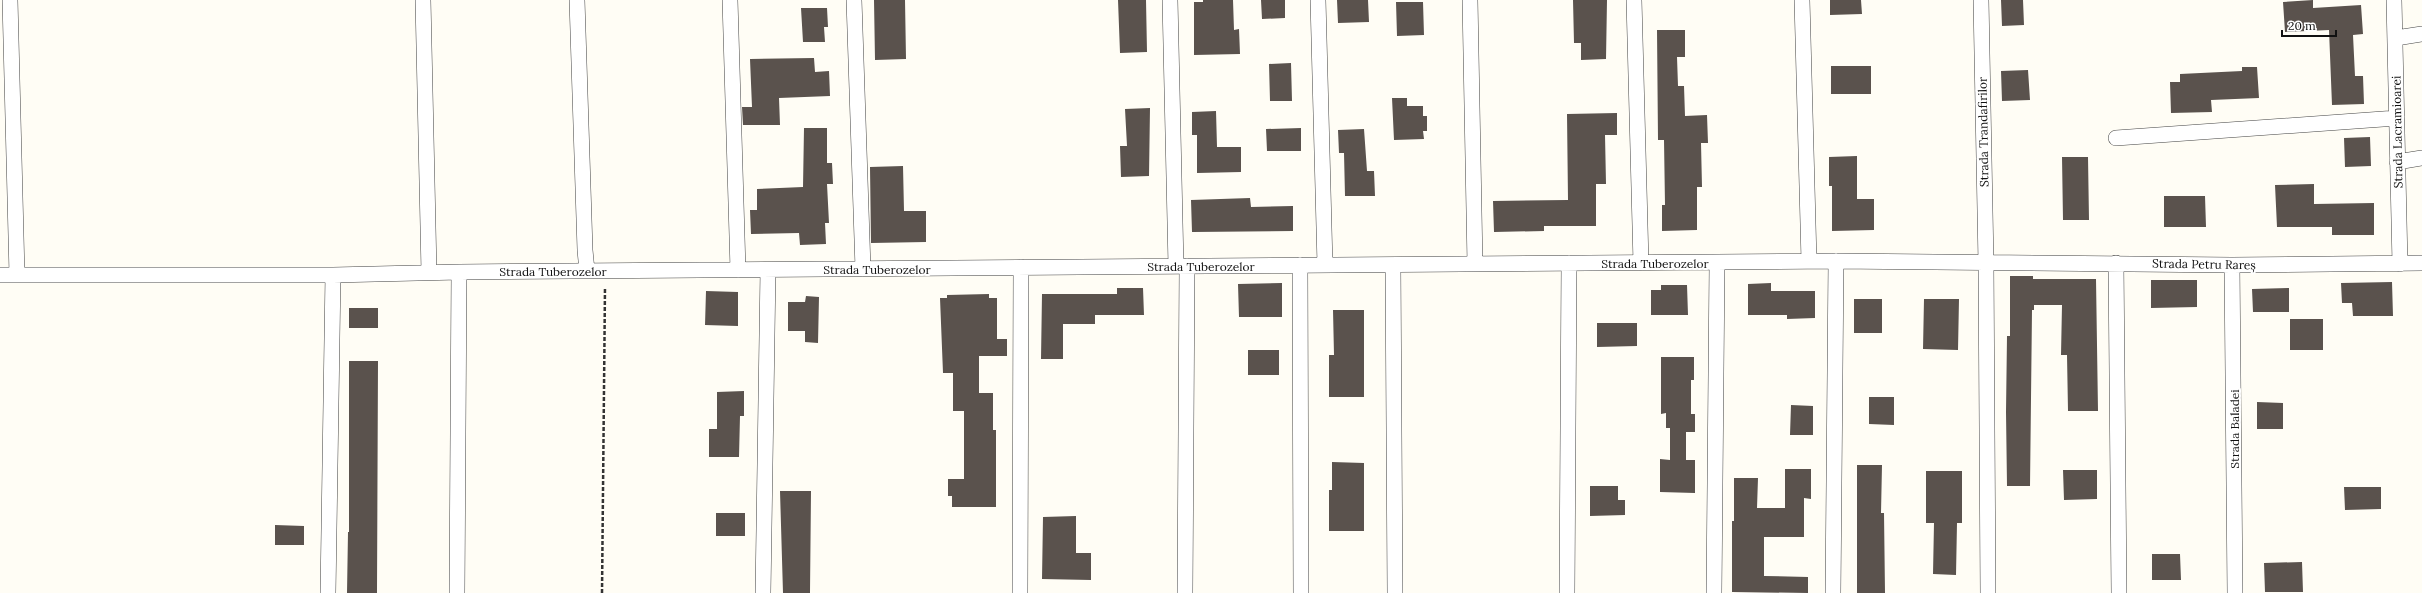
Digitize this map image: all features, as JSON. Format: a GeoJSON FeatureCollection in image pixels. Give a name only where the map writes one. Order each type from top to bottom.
{"type":"FeatureCollection","features":[{"type":"Feature","properties":{"kind":"street"},"geometry":{"type":"LineString","coordinates":[[10,0],[17,275]]}},
{"type":"Feature","properties":{"kind":"street"},"geometry":{"type":"LineString","coordinates":[[423,0],[429,272]]}},
{"type":"Feature","properties":{"kind":"street"},"geometry":{"type":"LineString","coordinates":[[578,0],[585,250],[588,271]]}},
{"type":"Feature","properties":{"kind":"street"},"geometry":{"type":"LineString","coordinates":[[730,0],[738,270]]}},
{"type":"Feature","properties":{"kind":"street"},"geometry":{"type":"LineString","coordinates":[[854,0],[863,269]]}},
{"type":"Feature","properties":{"kind":"street"},"geometry":{"type":"LineString","coordinates":[[1170,0],[1181,266],[1185,593]]}},
{"type":"Feature","properties":{"kind":"street"},"geometry":{"type":"LineString","coordinates":[[1318,0],[1325,265]]}},
{"type":"Feature","properties":{"kind":"street"},"geometry":{"type":"LineString","coordinates":[[1470,0],[1475,264]]}},
{"type":"Feature","properties":{"kind":"street"},"geometry":{"type":"LineString","coordinates":[[1634,0],[1641,263]]}},
{"type":"Feature","properties":{"kind":"street"},"geometry":{"type":"LineString","coordinates":[[1802,0],[1809,261]]}},
{"type":"Feature","properties":{"kind":"street","name":"Strada Trandafirilor"},"geometry":{"type":"LineString","coordinates":[[1981,0],[1986,263],[1988,593]]}},
{"type":"Feature","properties":{"kind":"street","name":"Strada Lacramioarei"},"geometry":{"type":"LineString","coordinates":[[2394,0],[2400,264]]}},
{"type":"Feature","properties":{"kind":"street"},"geometry":{"type":"LineString","coordinates":[[2396,38],[2422,34]]}},
{"type":"Feature","properties":{"kind":"street"},"geometry":{"type":"LineString","coordinates":[[2116,138],[2397,118]]}},
{"type":"Feature","properties":{"kind":"street"},"geometry":{"type":"LineString","coordinates":[[2397,162],[2422,158]]}},
{"type":"Feature","properties":{"kind":"street","name":"Strada Tuberozelor"},"geometry":{"type":"LineString","coordinates":[[0,275],[333,275],[429,272],[1021,267],[1569,263],[1716,264],[1809,261],[1986,263]]}},
{"type":"Feature","properties":{"kind":"street"},"geometry":{"type":"LineString","coordinates":[[1833,593],[1836,261]]}},
{"type":"Feature","properties":{"kind":"street"},"geometry":{"type":"LineString","coordinates":[[1567,593],[1569,263]]}},
{"type":"Feature","properties":{"kind":"street","name":"Strada Petru Rareș"},"geometry":{"type":"LineString","coordinates":[[1986,263],[2232,265],[2422,263]]}},
{"type":"Feature","properties":{"kind":"street"},"geometry":{"type":"LineString","coordinates":[[2116,263],[2119,593]]}},
{"type":"Feature","properties":{"kind":"street"},"geometry":{"type":"LineString","coordinates":[[1714,593],[1716,264]]}},
{"type":"Feature","properties":{"kind":"street"},"geometry":{"type":"LineString","coordinates":[[1392,265],[1394,593]]}},
{"type":"Feature","properties":{"kind":"street","name":"Strada Baladei"},"geometry":{"type":"LineString","coordinates":[[2232,265],[2235,593]]}},
{"type":"Feature","properties":{"kind":"street"},"geometry":{"type":"LineString","coordinates":[[1300,266],[1301,593]]}},
{"type":"Feature","properties":{"kind":"street"},"geometry":{"type":"LineString","coordinates":[[1020,593],[1021,267]]}},
{"type":"Feature","properties":{"kind":"street"},"geometry":{"type":"LineString","coordinates":[[763,593],[768,270]]}},
{"type":"Feature","properties":{"kind":"street"},"geometry":{"type":"LineString","coordinates":[[457,593],[459,272]]}},
{"type":"Feature","properties":{"kind":"street"},"geometry":{"type":"LineString","coordinates":[[328,593],[333,275]]}},
{"type":"Feature","properties":{"kind":"path"},"geometry":{"type":"LineString","coordinates":[[602,593],[605,271]]}},
{"type":"Feature","properties":{"kind":"building"},"geometry":{"type":"Polygon","coordinates":[[[874,0],[905,0],[906,59],[875,60],[874,0]]]}},
{"type":"Feature","properties":{"kind":"building"},"geometry":{"type":"Polygon","coordinates":[[[1118,0],[1146,0],[1147,52],[1120,53],[1118,0]]]}},
{"type":"Feature","properties":{"kind":"building"},"geometry":{"type":"Polygon","coordinates":[[[1203,0],[1233,0],[1234,30],[1239,29],[1240,54],[1194,55],[1194,2],[1203,2],[1203,0]]]}},
{"type":"Feature","properties":{"kind":"building"},"geometry":{"type":"Polygon","coordinates":[[[1261,0],[1285,0],[1285,18],[1262,19],[1261,0]]]}},
{"type":"Feature","properties":{"kind":"building"},"geometry":{"type":"Polygon","coordinates":[[[1337,0],[1368,0],[1369,22],[1338,23],[1337,0]]]}},
{"type":"Feature","properties":{"kind":"building"},"geometry":{"type":"Polygon","coordinates":[[[1573,0],[1607,0],[1606,59],[1581,60],[1581,43],[1574,43],[1573,0]]]}},
{"type":"Feature","properties":{"kind":"building"},"geometry":{"type":"Polygon","coordinates":[[[1830,0],[1861,0],[1862,14],[1830,15],[1830,0]]]}},
{"type":"Feature","properties":{"kind":"building"},"geometry":{"type":"Polygon","coordinates":[[[2001,0],[2023,0],[2024,25],[2002,26],[2001,0]]]}},
{"type":"Feature","properties":{"kind":"building"},"geometry":{"type":"Polygon","coordinates":[[[2313,0],[2313,8],[2361,5],[2363,34],[2353,35],[2355,76],[2363,76],[2364,104],[2332,105],[2329,30],[2285,32],[2283,2],[2313,0]]]}},
{"type":"Feature","properties":{"kind":"building"},"geometry":{"type":"Polygon","coordinates":[[[1396,2],[1423,2],[1424,35],[1397,36],[1396,2]]]}},
{"type":"Feature","properties":{"kind":"building"},"geometry":{"type":"Polygon","coordinates":[[[801,8],[827,8],[828,27],[824,27],[825,42],[803,42],[801,8]]]}},
{"type":"Feature","properties":{"kind":"building"},"geometry":{"type":"Polygon","coordinates":[[[1657,30],[1685,30],[1685,57],[1677,57],[1678,86],[1684,86],[1685,116],[1707,115],[1708,143],[1701,143],[1702,187],[1697,187],[1697,230],[1662,231],[1662,205],[1665,205],[1664,140],[1658,140],[1657,30]]]}},
{"type":"Feature","properties":{"kind":"building"},"geometry":{"type":"Polygon","coordinates":[[[814,58],[815,72],[829,71],[830,96],[779,98],[780,125],[743,125],[742,107],[752,107],[750,59],[814,58]]]}},
{"type":"Feature","properties":{"kind":"building"},"geometry":{"type":"Polygon","coordinates":[[[1291,63],[1292,101],[1270,101],[1269,64],[1291,63]]]}},
{"type":"Feature","properties":{"kind":"building"},"geometry":{"type":"Polygon","coordinates":[[[1831,66],[1871,66],[1871,94],[1831,94],[1831,66]]]}},
{"type":"Feature","properties":{"kind":"building"},"geometry":{"type":"Polygon","coordinates":[[[2242,67],[2257,67],[2259,98],[2211,100],[2212,112],[2171,113],[2170,82],[2180,82],[2180,74],[2242,71],[2242,67]]]}},
{"type":"Feature","properties":{"kind":"building"},"geometry":{"type":"Polygon","coordinates":[[[2028,70],[2030,100],[2002,101],[2001,71],[2028,70]]]}},
{"type":"Feature","properties":{"kind":"building"},"geometry":{"type":"Polygon","coordinates":[[[1392,98],[1407,98],[1407,106],[1423,106],[1423,116],[1427,116],[1427,131],[1423,131],[1424,139],[1394,140],[1392,98]]]}},
{"type":"Feature","properties":{"kind":"building"},"geometry":{"type":"Polygon","coordinates":[[[1150,108],[1149,176],[1121,177],[1120,146],[1127,146],[1125,109],[1150,108]]]}},
{"type":"Feature","properties":{"kind":"building"},"geometry":{"type":"Polygon","coordinates":[[[1216,111],[1217,147],[1241,147],[1241,172],[1197,173],[1197,135],[1192,135],[1192,112],[1216,111]]]}},
{"type":"Feature","properties":{"kind":"building"},"geometry":{"type":"Polygon","coordinates":[[[1617,113],[1617,135],[1605,135],[1606,184],[1596,184],[1596,226],[1544,226],[1544,231],[1494,232],[1493,201],[1568,200],[1567,114],[1617,113]]]}},
{"type":"Feature","properties":{"kind":"building"},"geometry":{"type":"Polygon","coordinates":[[[804,128],[827,128],[827,163],[832,163],[833,184],[827,184],[829,223],[825,223],[826,244],[800,245],[799,233],[751,234],[750,210],[757,210],[757,189],[803,187],[804,128]]]}},
{"type":"Feature","properties":{"kind":"building"},"geometry":{"type":"Polygon","coordinates":[[[1301,128],[1301,151],[1267,151],[1266,129],[1301,128]]]}},
{"type":"Feature","properties":{"kind":"building"},"geometry":{"type":"Polygon","coordinates":[[[1364,129],[1367,171],[1374,171],[1375,196],[1345,196],[1344,153],[1339,153],[1338,130],[1364,129]]]}},
{"type":"Feature","properties":{"kind":"building"},"geometry":{"type":"Polygon","coordinates":[[[2370,137],[2371,166],[2345,167],[2344,138],[2370,137]]]}},
{"type":"Feature","properties":{"kind":"building"},"geometry":{"type":"Polygon","coordinates":[[[1857,156],[1857,199],[1874,199],[1874,230],[1832,231],[1832,186],[1829,186],[1829,157],[1857,156]]]}},
{"type":"Feature","properties":{"kind":"building"},"geometry":{"type":"Polygon","coordinates":[[[2062,157],[2088,157],[2089,220],[2063,220],[2062,157]]]}},
{"type":"Feature","properties":{"kind":"building"},"geometry":{"type":"Polygon","coordinates":[[[903,166],[904,211],[926,211],[926,242],[871,243],[870,167],[903,166]]]}},
{"type":"Feature","properties":{"kind":"building"},"geometry":{"type":"Polygon","coordinates":[[[2314,184],[2314,204],[2374,203],[2374,235],[2332,235],[2332,227],[2277,227],[2275,185],[2314,184]]]}},
{"type":"Feature","properties":{"kind":"building"},"geometry":{"type":"Polygon","coordinates":[[[2164,196],[2205,196],[2206,227],[2164,227],[2164,196]]]}},
{"type":"Feature","properties":{"kind":"building"},"geometry":{"type":"Polygon","coordinates":[[[1250,198],[1251,207],[1293,206],[1293,231],[1192,232],[1191,200],[1250,198]]]}},
{"type":"Feature","properties":{"kind":"building"},"geometry":{"type":"Polygon","coordinates":[[[2010,276],[2033,276],[2033,279],[2096,279],[2098,411],[2068,411],[2067,355],[2061,355],[2062,305],[2034,305],[2034,310],[2032,310],[2030,486],[2007,486],[2007,336],[2010,336],[2010,276]]]}},
{"type":"Feature","properties":{"kind":"building"},"geometry":{"type":"Polygon","coordinates":[[[2151,280],[2197,280],[2197,307],[2151,308],[2151,280]]]}},
{"type":"Feature","properties":{"kind":"building"},"geometry":{"type":"Polygon","coordinates":[[[2392,282],[2393,316],[2353,316],[2352,303],[2342,303],[2341,283],[2392,282]]]}},
{"type":"Feature","properties":{"kind":"building"},"geometry":{"type":"Polygon","coordinates":[[[1282,283],[1282,317],[1239,317],[1238,284],[1282,283]]]}},
{"type":"Feature","properties":{"kind":"building"},"geometry":{"type":"Polygon","coordinates":[[[1771,283],[1771,291],[1815,291],[1815,318],[1787,319],[1787,315],[1748,315],[1748,284],[1771,283]]]}},
{"type":"Feature","properties":{"kind":"building"},"geometry":{"type":"Polygon","coordinates":[[[1661,285],[1687,285],[1688,315],[1651,315],[1651,290],[1661,290],[1661,285]]]}},
{"type":"Feature","properties":{"kind":"building"},"geometry":{"type":"Polygon","coordinates":[[[1117,288],[1143,288],[1144,315],[1095,315],[1095,324],[1063,324],[1063,359],[1041,359],[1042,294],[1117,294],[1117,288]]]}},
{"type":"Feature","properties":{"kind":"building"},"geometry":{"type":"Polygon","coordinates":[[[2289,288],[2289,312],[2253,312],[2252,289],[2289,288]]]}},
{"type":"Feature","properties":{"kind":"building"},"geometry":{"type":"Polygon","coordinates":[[[706,291],[738,292],[738,326],[705,325],[706,291]]]}},
{"type":"Feature","properties":{"kind":"building"},"geometry":{"type":"Polygon","coordinates":[[[989,294],[989,298],[997,298],[997,339],[1007,339],[1007,356],[979,356],[979,393],[993,393],[993,430],[996,430],[996,507],[952,507],[952,496],[948,496],[948,479],[964,479],[964,411],[953,411],[953,373],[943,373],[940,298],[947,298],[947,295],[989,294]]]}},
{"type":"Feature","properties":{"kind":"building"},"geometry":{"type":"Polygon","coordinates":[[[806,296],[819,297],[818,343],[805,342],[805,331],[788,331],[788,302],[805,302],[806,296]]]}},
{"type":"Feature","properties":{"kind":"building"},"geometry":{"type":"Polygon","coordinates":[[[1854,299],[1882,299],[1882,333],[1854,333],[1854,299]]]}},
{"type":"Feature","properties":{"kind":"building"},"geometry":{"type":"Polygon","coordinates":[[[1924,299],[1959,299],[1958,350],[1923,349],[1924,299]]]}},
{"type":"Feature","properties":{"kind":"building"},"geometry":{"type":"Polygon","coordinates":[[[349,308],[378,308],[378,328],[349,328],[349,308]]]}},
{"type":"Feature","properties":{"kind":"building"},"geometry":{"type":"Polygon","coordinates":[[[1333,310],[1364,310],[1364,397],[1329,397],[1329,355],[1334,355],[1333,310]]]}},
{"type":"Feature","properties":{"kind":"building"},"geometry":{"type":"Polygon","coordinates":[[[2290,319],[2323,319],[2323,350],[2290,350],[2290,319]]]}},
{"type":"Feature","properties":{"kind":"building"},"geometry":{"type":"Polygon","coordinates":[[[1597,323],[1637,323],[1637,346],[1597,347],[1597,323]]]}},
{"type":"Feature","properties":{"kind":"building"},"geometry":{"type":"Polygon","coordinates":[[[1248,350],[1279,350],[1279,375],[1248,375],[1248,350]]]}},
{"type":"Feature","properties":{"kind":"building"},"geometry":{"type":"Polygon","coordinates":[[[1661,357],[1694,357],[1694,380],[1691,380],[1691,414],[1695,414],[1695,432],[1686,432],[1686,460],[1695,460],[1695,493],[1660,492],[1660,459],[1670,460],[1670,428],[1666,428],[1666,413],[1661,414],[1661,357]]]}},
{"type":"Feature","properties":{"kind":"building"},"geometry":{"type":"Polygon","coordinates":[[[349,361],[378,361],[377,593],[347,593],[349,532],[349,361]]]}},
{"type":"Feature","properties":{"kind":"building"},"geometry":{"type":"Polygon","coordinates":[[[744,391],[744,416],[740,416],[739,457],[709,457],[709,429],[717,429],[717,392],[744,391]]]}},
{"type":"Feature","properties":{"kind":"building"},"geometry":{"type":"Polygon","coordinates":[[[1869,397],[1894,397],[1894,425],[1869,424],[1869,397]]]}},
{"type":"Feature","properties":{"kind":"building"},"geometry":{"type":"Polygon","coordinates":[[[2257,402],[2283,403],[2283,429],[2257,429],[2257,402]]]}},
{"type":"Feature","properties":{"kind":"building"},"geometry":{"type":"Polygon","coordinates":[[[1791,405],[1813,406],[1813,435],[1790,435],[1791,405]]]}},
{"type":"Feature","properties":{"kind":"building"},"geometry":{"type":"Polygon","coordinates":[[[1332,462],[1364,463],[1364,531],[1329,531],[1329,490],[1332,490],[1332,462]]]}},
{"type":"Feature","properties":{"kind":"building"},"geometry":{"type":"Polygon","coordinates":[[[1857,465],[1882,465],[1881,513],[1884,513],[1885,593],[1857,593],[1857,465]]]}},
{"type":"Feature","properties":{"kind":"building"},"geometry":{"type":"Polygon","coordinates":[[[1785,469],[1811,469],[1811,499],[1804,498],[1804,537],[1764,537],[1764,576],[1808,577],[1808,593],[1732,592],[1732,521],[1734,521],[1734,478],[1758,478],[1757,508],[1785,508],[1785,469]]]}},
{"type":"Feature","properties":{"kind":"building"},"geometry":{"type":"Polygon","coordinates":[[[2063,470],[2097,470],[2097,499],[2064,500],[2063,470]]]}},
{"type":"Feature","properties":{"kind":"building"},"geometry":{"type":"Polygon","coordinates":[[[1926,471],[1962,471],[1962,523],[1957,523],[1956,575],[1933,574],[1934,523],[1926,523],[1926,471]]]}},
{"type":"Feature","properties":{"kind":"building"},"geometry":{"type":"Polygon","coordinates":[[[1590,486],[1618,486],[1618,500],[1625,500],[1625,515],[1590,516],[1590,486]]]}},
{"type":"Feature","properties":{"kind":"building"},"geometry":{"type":"Polygon","coordinates":[[[2344,487],[2381,487],[2381,509],[2345,510],[2344,487]]]}},
{"type":"Feature","properties":{"kind":"building"},"geometry":{"type":"Polygon","coordinates":[[[780,491],[811,491],[810,593],[783,593],[780,491]]]}},
{"type":"Feature","properties":{"kind":"building"},"geometry":{"type":"Polygon","coordinates":[[[716,513],[745,513],[745,536],[716,536],[716,513]]]}},
{"type":"Feature","properties":{"kind":"building"},"geometry":{"type":"Polygon","coordinates":[[[1076,516],[1076,553],[1091,553],[1091,580],[1042,579],[1043,517],[1076,516]]]}},
{"type":"Feature","properties":{"kind":"building"},"geometry":{"type":"Polygon","coordinates":[[[275,525],[304,526],[304,545],[275,545],[275,525]]]}},
{"type":"Feature","properties":{"kind":"building"},"geometry":{"type":"Polygon","coordinates":[[[2152,554],[2180,554],[2181,580],[2152,580],[2152,554]]]}},
{"type":"Feature","properties":{"kind":"building"},"geometry":{"type":"Polygon","coordinates":[[[2302,562],[2303,592],[2265,592],[2264,563],[2302,562]]]}}]}
